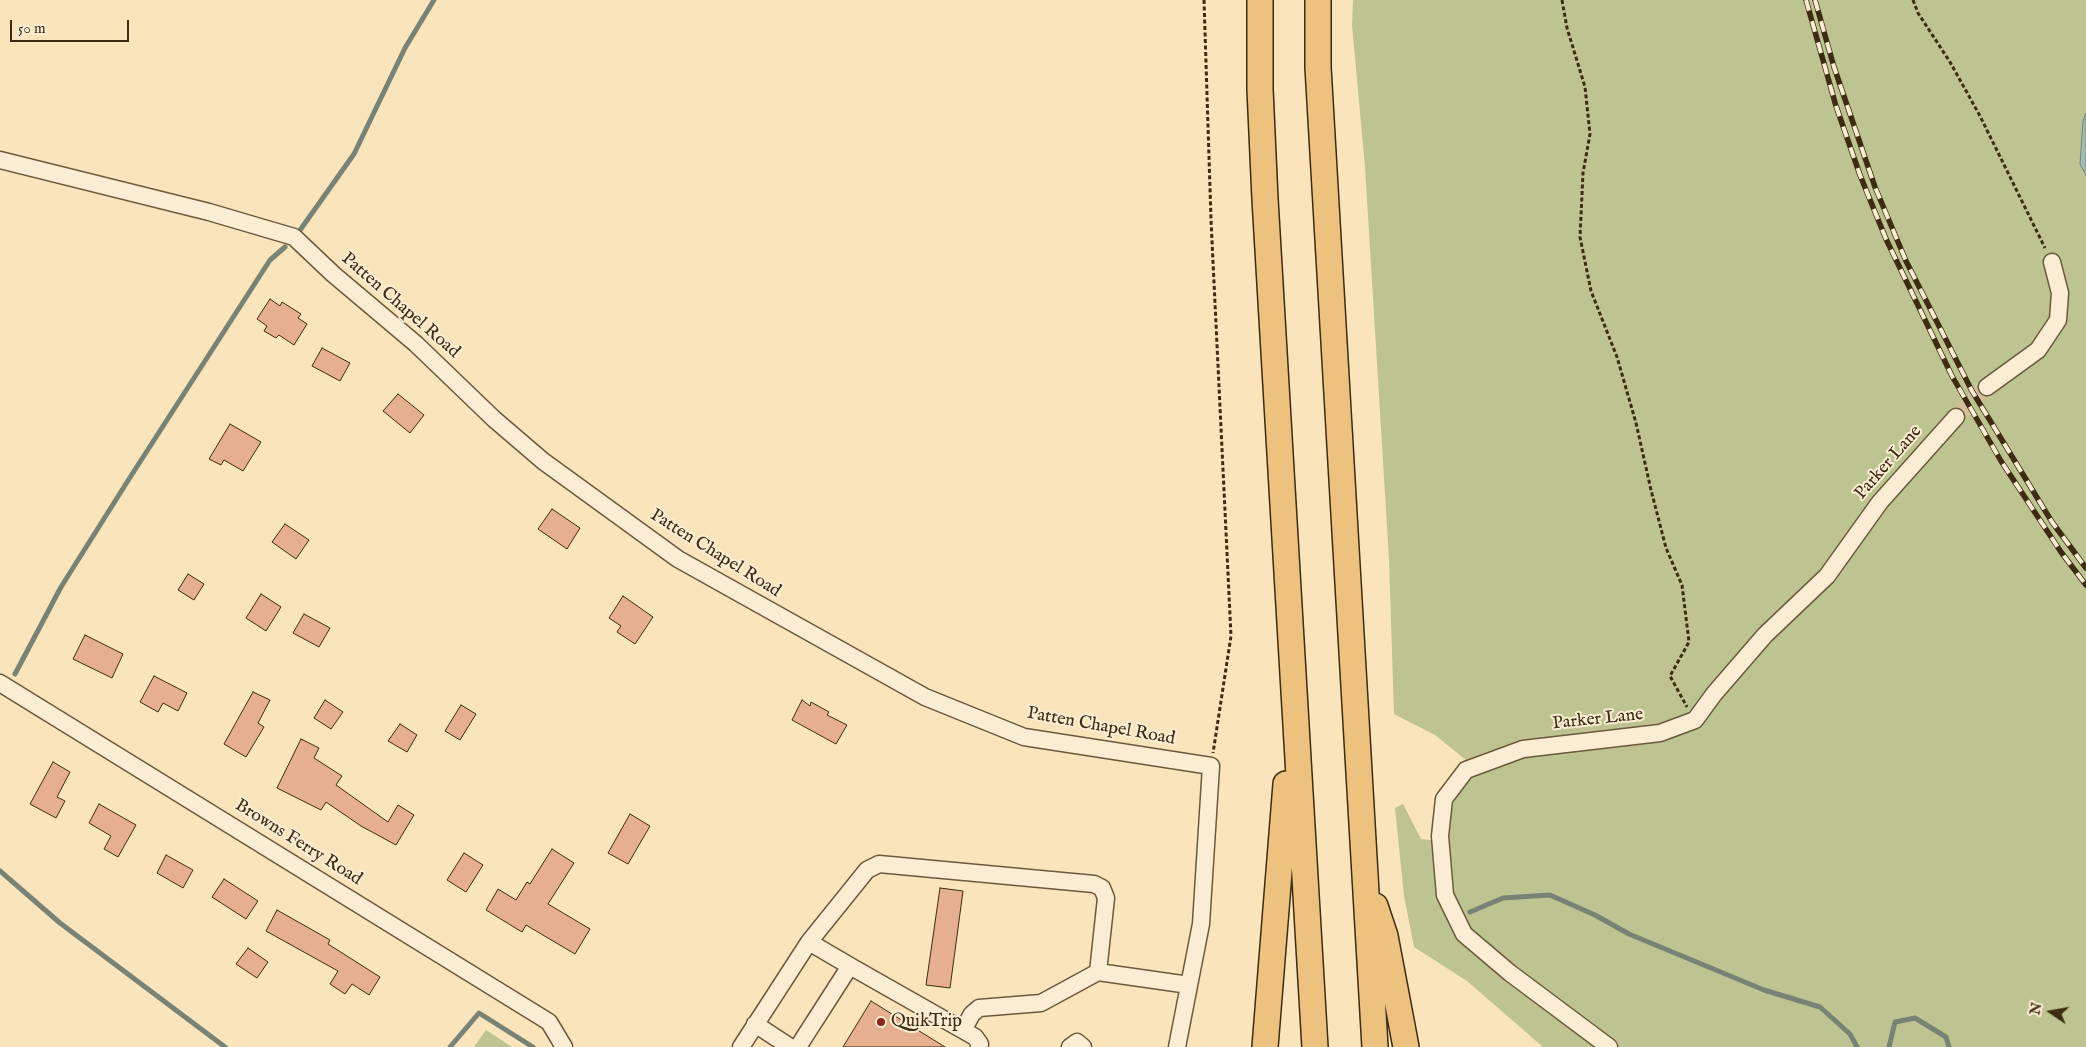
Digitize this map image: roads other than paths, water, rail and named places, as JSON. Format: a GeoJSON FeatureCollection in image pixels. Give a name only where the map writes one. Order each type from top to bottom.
{"type":"FeatureCollection","features":[{"type":"Feature","properties":{"kind":"highway"},"geometry":{"type":"LineString","coordinates":[[1260,0],[1260,89],[1265,200],[1315,1047]]}},
{"type":"Feature","properties":{"kind":"highway"},"geometry":{"type":"LineString","coordinates":[[1318,0],[1319,77],[1375,1047]]}},
{"type":"Feature","properties":{"kind":"highway"},"geometry":{"type":"LineString","coordinates":[[1265,1047],[1294,689]]}},
{"type":"Feature","properties":{"kind":"highway"},"geometry":{"type":"LineString","coordinates":[[1364,871],[1385,936],[1406,1047]]}},
{"type":"Feature","properties":{"kind":"street","name":"Patten Chapel Road"},"geometry":{"type":"LineString","coordinates":[[0,160],[209,212],[294,237],[333,274],[416,344],[494,419],[551,467],[678,559],[924,697],[1024,736],[1211,766],[1201,924],[1189,985]]}},
{"type":"Feature","properties":{"kind":"street"},"geometry":{"type":"LineString","coordinates":[[1987,387],[2038,350],[2058,320],[2060,293],[2052,262]]}},
{"type":"Feature","properties":{"kind":"street","name":"Parker Lane"},"geometry":{"type":"LineString","coordinates":[[1609,1047],[1510,973],[1464,934],[1445,895],[1440,836],[1444,798],[1466,770],[1523,749],[1660,733],[1695,720],[1714,694],[1765,635],[1827,576],[1880,502],[1956,416]]}},
{"type":"Feature","properties":{"kind":"street","name":"Browns Ferry Road"},"geometry":{"type":"LineString","coordinates":[[0,683],[549,1022],[564,1047]]}},
{"type":"Feature","properties":{"kind":"street"},"geometry":{"type":"LineString","coordinates":[[741,1047],[808,942],[867,870],[879,864],[1094,884],[1102,888],[1106,898],[1098,972]]}},
{"type":"Feature","properties":{"kind":"street"},"geometry":{"type":"LineString","coordinates":[[808,942],[975,1037],[980,1044],[979,1047]]}},
{"type":"Feature","properties":{"kind":"street"},"geometry":{"type":"LineString","coordinates":[[798,1047],[850,966]]}},
{"type":"Feature","properties":{"kind":"street"},"geometry":{"type":"LineString","coordinates":[[963,1030],[972,1014],[979,1008],[1041,1002],[1098,972],[1189,985],[1177,1047]]}},
{"type":"Feature","properties":{"kind":"street"},"geometry":{"type":"LineString","coordinates":[[755,1024],[790,1047]]}},
{"type":"Feature","properties":{"kind":"street"},"geometry":{"type":"LineString","coordinates":[[1070,1047],[1077,1042],[1083,1047]]}},
{"type":"Feature","properties":{"kind":"water"},"geometry":{"type":"Polygon","coordinates":[[[2086,113],[2086,175],[2080,164],[2083,121],[2086,113]]]}},
{"type":"Feature","properties":{"kind":"waterway"},"geometry":{"type":"LineString","coordinates":[[298,233],[354,154],[405,48],[434,0]]}},
{"type":"Feature","properties":{"kind":"waterway"},"geometry":{"type":"LineString","coordinates":[[15,674],[61,587],[129,479],[270,260],[285,247]]}},
{"type":"Feature","properties":{"kind":"waterway"},"geometry":{"type":"LineString","coordinates":[[0,871],[60,923],[225,1047]]}},
{"type":"Feature","properties":{"kind":"waterway"},"geometry":{"type":"LineString","coordinates":[[1470,912],[1503,898],[1550,895],[1595,915],[1629,934],[1764,990],[1820,1007],[1850,1034],[1857,1047]]}},
{"type":"Feature","properties":{"kind":"waterway"},"geometry":{"type":"LineString","coordinates":[[450,1047],[479,1013],[533,1047]]}},
{"type":"Feature","properties":{"kind":"waterway"},"geometry":{"type":"LineString","coordinates":[[1889,1047],[1895,1022],[1915,1018],[1946,1037],[1949,1047]]}},
{"type":"Feature","properties":{"kind":"tunnel"},"geometry":{"type":"LineString","coordinates":[[1956,417],[1987,387]]}},
{"type":"Feature","properties":{"kind":"railway"},"geometry":{"type":"LineString","coordinates":[[1806,0],[1836,106],[1860,175],[1886,239],[1952,376],[2001,461],[2061,552],[2086,585]]}},
{"type":"Feature","properties":{"kind":"railway"},"geometry":{"type":"LineString","coordinates":[[1815,0],[1834,67],[1875,187],[1906,261],[1972,391],[2052,522],[2086,568]]}},
{"type":"Feature","properties":{"kind":"place","name":"QuikTrip"},"geometry":{"type":"Point","coordinates":[881,1022]}}]}
